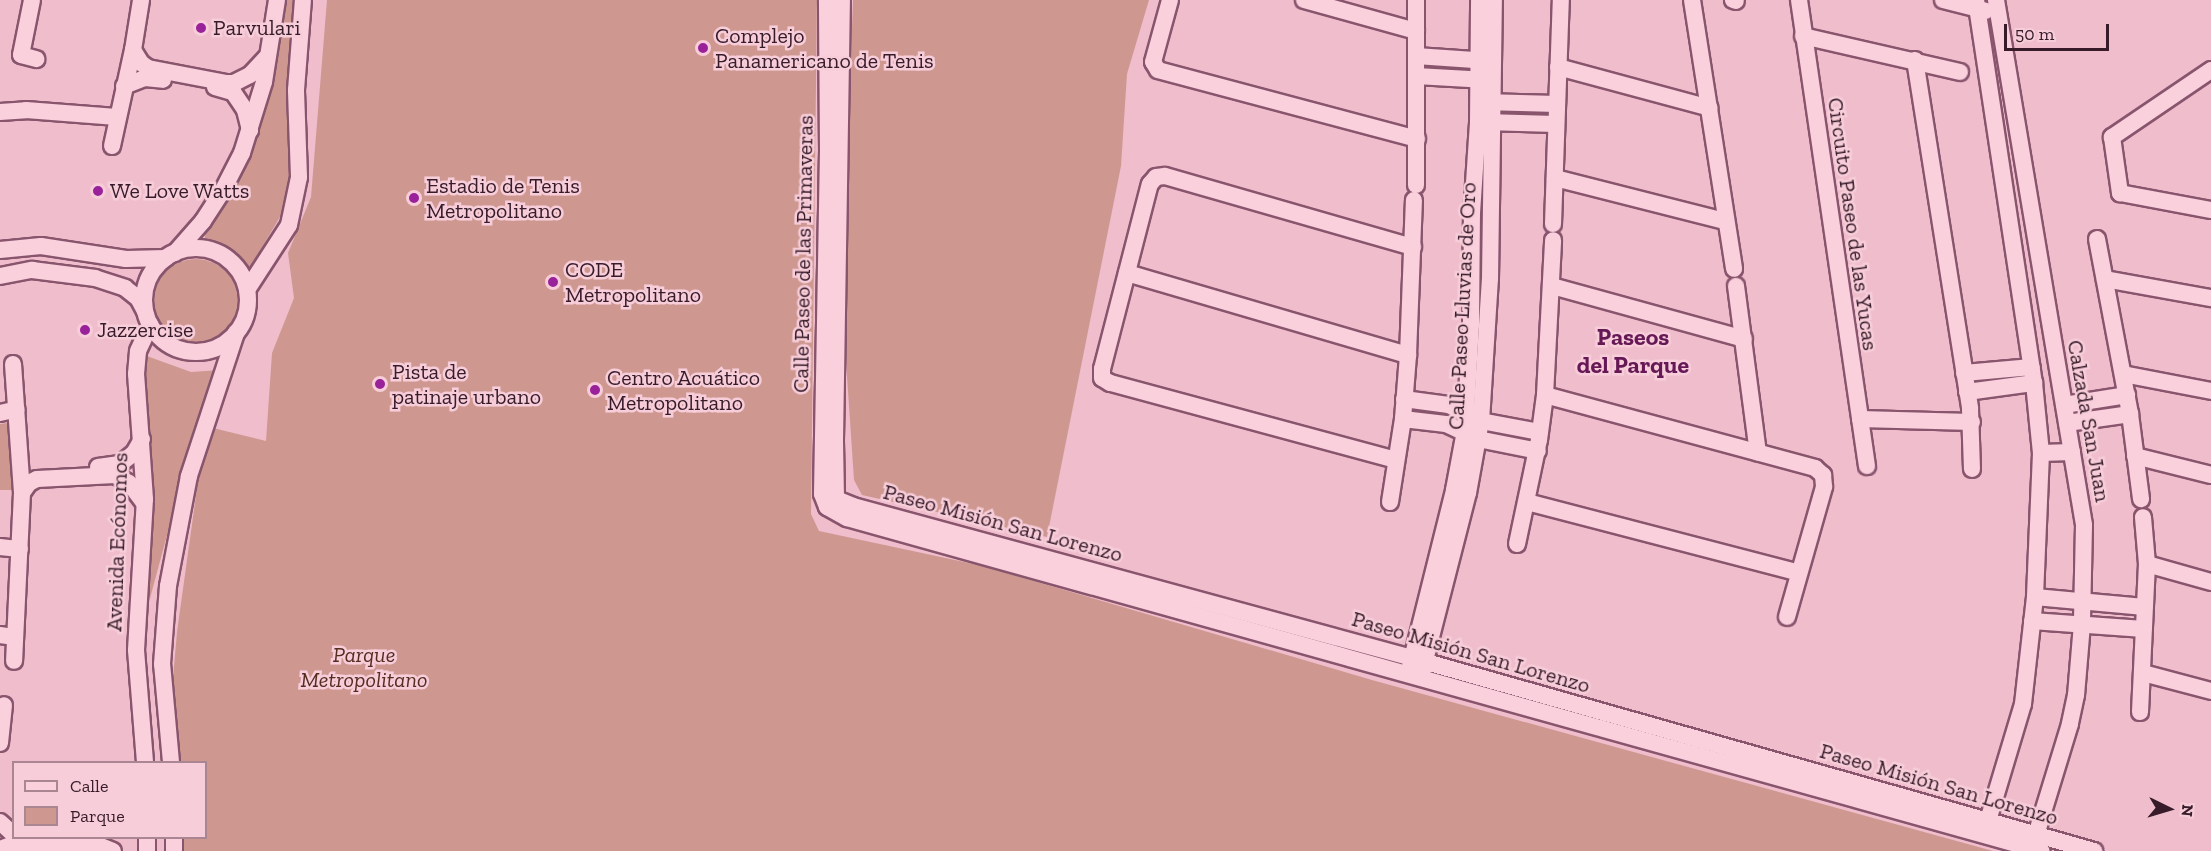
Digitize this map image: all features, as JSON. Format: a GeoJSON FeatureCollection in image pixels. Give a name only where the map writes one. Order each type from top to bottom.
{"type":"FeatureCollection","features":[{"type":"Feature","properties":{"kind":"street"},"geometry":{"type":"LineString","coordinates":[[32,0],[21,55],[36,59]]}},
{"type":"Feature","properties":{"kind":"street"},"geometry":{"type":"LineString","coordinates":[[112,146],[133,50],[141,0]]}},
{"type":"Feature","properties":{"kind":"street"},"geometry":{"type":"LineString","coordinates":[[148,318],[144,297],[155,269],[203,221],[222,192],[250,130],[269,55],[277,0]]}},
{"type":"Feature","properties":{"kind":"street"},"geometry":{"type":"LineString","coordinates":[[247,290],[289,225],[299,177],[296,90],[303,0]]}},
{"type":"Feature","properties":{"kind":"street","name":"Calle Paseo de las Primaveras"},"geometry":{"type":"LineString","coordinates":[[827,0],[828,151],[822,483],[832,503]]}},
{"type":"Feature","properties":{"kind":"street","name":"Calle Paseo de las Primaveras"},"geometry":{"type":"LineString","coordinates":[[832,503],[842,0]]}},
{"type":"Feature","properties":{"kind":"street"},"geometry":{"type":"LineString","coordinates":[[1170,0],[1153,62],[1158,70],[1417,139]]}},
{"type":"Feature","properties":{"kind":"street"},"geometry":{"type":"LineString","coordinates":[[1304,0],[1416,31]]}},
{"type":"Feature","properties":{"kind":"street"},"geometry":{"type":"LineString","coordinates":[[1390,502],[1403,419],[1408,355],[1417,139],[1416,0]]}},
{"type":"Feature","properties":{"kind":"street","name":"Calle Paseo Lluvias de Oro"},"geometry":{"type":"LineString","coordinates":[[1414,677],[1454,490],[1473,426],[1489,291],[1486,61],[1479,0]]}},
{"type":"Feature","properties":{"kind":"street","name":"Calle Paseo Lluvias de Oro"},"geometry":{"type":"LineString","coordinates":[[1486,61],[1494,0]]}},
{"type":"Feature","properties":{"kind":"street"},"geometry":{"type":"LineString","coordinates":[[1517,544],[1538,451],[1545,395],[1552,286],[1561,0]]}},
{"type":"Feature","properties":{"kind":"street"},"geometry":{"type":"LineString","coordinates":[[1692,0],[1744,339],[1758,453]]}},
{"type":"Feature","properties":{"kind":"street","name":"Circuito Paseo de las Yucas"},"geometry":{"type":"LineString","coordinates":[[1799,0],[1867,466]]}},
{"type":"Feature","properties":{"kind":"street"},"geometry":{"type":"LineString","coordinates":[[1943,0],[1998,7]]}},
{"type":"Feature","properties":{"kind":"street","name":"Calzada San Juan"},"geometry":{"type":"LineString","coordinates":[[1977,5],[2033,375],[2041,453],[2035,597],[2023,704],[1986,828]]}},
{"type":"Feature","properties":{"kind":"street","name":"Calzada San Juan"},"geometry":{"type":"LineString","coordinates":[[1998,7],[2084,525],[2082,624],[2076,695],[2036,844]]}},
{"type":"Feature","properties":{"kind":"street"},"geometry":{"type":"LineString","coordinates":[[1803,36],[1960,72]]}},
{"type":"Feature","properties":{"kind":"street"},"geometry":{"type":"LineString","coordinates":[[133,50],[141,63],[148,68],[234,87]]}},
{"type":"Feature","properties":{"kind":"street"},"geometry":{"type":"LineString","coordinates":[[124,86],[145,78],[234,87],[257,69],[269,55]]}},
{"type":"Feature","properties":{"kind":"street"},"geometry":{"type":"LineString","coordinates":[[1416,56],[1486,61]]}},
{"type":"Feature","properties":{"kind":"street"},"geometry":{"type":"LineString","coordinates":[[1915,60],[1972,422],[1972,469]]}},
{"type":"Feature","properties":{"kind":"street"},"geometry":{"type":"LineString","coordinates":[[1558,67],[1710,108]]}},
{"type":"Feature","properties":{"kind":"street"},"geometry":{"type":"LineString","coordinates":[[2211,70],[2112,137],[2120,193],[2211,210]]}},
{"type":"Feature","properties":{"kind":"street"},"geometry":{"type":"LineString","coordinates":[[1416,76],[1486,80]]}},
{"type":"Feature","properties":{"kind":"street"},"geometry":{"type":"LineString","coordinates":[[234,87],[245,110],[250,130]]}},
{"type":"Feature","properties":{"kind":"street"},"geometry":{"type":"LineString","coordinates":[[1485,102],[1557,104]]}},
{"type":"Feature","properties":{"kind":"street"},"geometry":{"type":"LineString","coordinates":[[0,112],[26,110],[117,117]]}},
{"type":"Feature","properties":{"kind":"street"},"geometry":{"type":"LineString","coordinates":[[1485,122],[1556,124]]}},
{"type":"Feature","properties":{"kind":"street"},"geometry":{"type":"LineString","coordinates":[[1396,460],[1110,383],[1102,378],[1102,369],[1150,184],[1156,177],[1164,176],[1413,247]]}},
{"type":"Feature","properties":{"kind":"street"},"geometry":{"type":"LineString","coordinates":[[1555,178],[1725,221]]}},
{"type":"Feature","properties":{"kind":"street"},"geometry":{"type":"LineString","coordinates":[[2097,239],[2127,396],[2141,499]]}},
{"type":"Feature","properties":{"kind":"street"},"geometry":{"type":"LineString","coordinates":[[0,250],[41,246],[126,259],[170,256],[187,249],[213,251],[235,266],[247,290],[247,311],[236,333],[199,440],[182,505],[163,627],[162,680],[171,761]]}},
{"type":"Feature","properties":{"kind":"street"},"geometry":{"type":"LineString","coordinates":[[2013,249],[2036,246]]}},
{"type":"Feature","properties":{"kind":"street"},"geometry":{"type":"LineString","coordinates":[[0,276],[32,270],[94,279],[125,288],[138,298],[148,318],[170,346],[191,352],[213,350],[236,333]]}},
{"type":"Feature","properties":{"kind":"street"},"geometry":{"type":"LineString","coordinates":[[1127,273],[1408,355]]}},
{"type":"Feature","properties":{"kind":"street"},"geometry":{"type":"LineString","coordinates":[[2105,279],[2211,298]]}},
{"type":"Feature","properties":{"kind":"street"},"geometry":{"type":"LineString","coordinates":[[1552,286],[1744,339]]}},
{"type":"Feature","properties":{"kind":"street","name":"Avenida Ecónomos"},"geometry":{"type":"LineString","coordinates":[[145,761],[136,650],[144,504],[142,439],[135,374],[138,351],[148,318]]}},
{"type":"Feature","properties":{"kind":"street"},"geometry":{"type":"LineString","coordinates":[[13,364],[22,493],[20,549],[8,636],[14,662]]}},
{"type":"Feature","properties":{"kind":"street"},"geometry":{"type":"LineString","coordinates":[[1964,374],[2033,375]]}},
{"type":"Feature","properties":{"kind":"street"},"geometry":{"type":"LineString","coordinates":[[2122,374],[2211,391]]}},
{"type":"Feature","properties":{"kind":"street"},"geometry":{"type":"LineString","coordinates":[[1967,392],[2033,375]]}},
{"type":"Feature","properties":{"kind":"street"},"geometry":{"type":"LineString","coordinates":[[1545,395],[1815,468],[1823,475],[1824,487],[1786,617]]}},
{"type":"Feature","properties":{"kind":"street"},"geometry":{"type":"LineString","coordinates":[[2064,405],[2127,396]]}},
{"type":"Feature","properties":{"kind":"street"},"geometry":{"type":"LineString","coordinates":[[1404,399],[1449,405],[1473,426],[1538,451]]}},
{"type":"Feature","properties":{"kind":"street"},"geometry":{"type":"LineString","coordinates":[[0,413],[17,409]]}},
{"type":"Feature","properties":{"kind":"street"},"geometry":{"type":"LineString","coordinates":[[2067,423],[2130,414]]}},
{"type":"Feature","properties":{"kind":"street"},"geometry":{"type":"LineString","coordinates":[[1403,419],[1540,432]]}},
{"type":"Feature","properties":{"kind":"street"},"geometry":{"type":"LineString","coordinates":[[1860,419],[1972,422]]}},
{"type":"Feature","properties":{"kind":"street"},"geometry":{"type":"LineString","coordinates":[[21,458],[36,471],[114,466],[127,460],[142,439]]}},
{"type":"Feature","properties":{"kind":"street"},"geometry":{"type":"LineString","coordinates":[[2041,453],[2072,452]]}},
{"type":"Feature","properties":{"kind":"street"},"geometry":{"type":"LineString","coordinates":[[2135,456],[2211,476]]}},
{"type":"Feature","properties":{"kind":"street"},"geometry":{"type":"LineString","coordinates":[[22,493],[29,483],[37,479],[115,475],[129,483],[144,504]]}},
{"type":"Feature","properties":{"kind":"street"},"geometry":{"type":"LineString","coordinates":[[1527,502],[1799,573]]}},
{"type":"Feature","properties":{"kind":"street","name":"Paseo Misión San Lorenzo"},"geometry":{"type":"LineString","coordinates":[[832,503],[853,506],[1419,660],[2036,844],[2094,851]]}},
{"type":"Feature","properties":{"kind":"street","name":"Paseo Misión San Lorenzo"},"geometry":{"type":"LineString","coordinates":[[832,503],[847,518],[1414,677],[1986,828]]}},
{"type":"Feature","properties":{"kind":"street"},"geometry":{"type":"LineString","coordinates":[[2140,712],[2147,564],[2143,517]]}},
{"type":"Feature","properties":{"kind":"street"},"geometry":{"type":"LineString","coordinates":[[0,547],[20,549]]}},
{"type":"Feature","properties":{"kind":"street"},"geometry":{"type":"LineString","coordinates":[[2147,564],[2211,582]]}},
{"type":"Feature","properties":{"kind":"street"},"geometry":{"type":"LineString","coordinates":[[2035,597],[2145,607]]}},
{"type":"Feature","properties":{"kind":"street"},"geometry":{"type":"LineString","coordinates":[[2032,621],[2144,629]]}},
{"type":"Feature","properties":{"kind":"street"},"geometry":{"type":"LineString","coordinates":[[2142,673],[2211,691]]}},
{"type":"Feature","properties":{"kind":"street"},"geometry":{"type":"LineString","coordinates":[[138,681],[162,680]]}},
{"type":"Feature","properties":{"kind":"street"},"geometry":{"type":"LineString","coordinates":[[1,734],[4,705]]}},
{"type":"Feature","properties":{"kind":"street"},"geometry":{"type":"LineString","coordinates":[[0,822],[12,834]]}},
{"type":"Feature","properties":{"kind":"street"},"geometry":{"type":"LineString","coordinates":[[0,849],[14,844],[98,845],[113,851]]}},
{"type":"Feature","properties":{"kind":"green space"},"geometry":{"type":"Polygon","coordinates":[[[283,0],[300,0],[294,55],[290,200],[245,276],[234,256],[204,243],[206,230],[229,193],[283,0]]]}},
{"type":"Feature","properties":{"kind":"green space","name":"Parque Metropolitano"},"geometry":{"type":"Polygon","coordinates":[[[327,0],[817,0],[811,514],[819,531],[983,566],[1372,680],[1993,851],[177,851],[178,839],[207,839],[207,761],[175,761],[173,678],[177,632],[198,481],[209,427],[266,441],[272,353],[294,298],[288,253],[311,197],[327,0]]]}},
{"type":"Feature","properties":{"kind":"green space"},"geometry":{"type":"Polygon","coordinates":[[[853,0],[1149,0],[1127,74],[1121,166],[1047,537],[862,495],[854,480],[845,347],[844,258],[853,0]]]}},
{"type":"Feature","properties":{"kind":"green space"},"geometry":{"type":"Polygon","coordinates":[[[196,259],[212,262],[226,271],[235,285],[238,301],[235,317],[226,331],[212,340],[196,343],[180,340],[166,331],[157,317],[154,301],[157,285],[166,271],[180,262],[196,259]]]}},
{"type":"Feature","properties":{"kind":"green space"},"geometry":{"type":"Polygon","coordinates":[[[144,355],[191,372],[220,370],[181,483],[145,617],[144,355]]]}},
{"type":"Feature","properties":{"kind":"green space"},"geometry":{"type":"Polygon","coordinates":[[[7,423],[13,490],[0,490],[0,424],[7,423]]]}},
{"type":"Feature","properties":{"kind":"place","name":"Parvulari"},"geometry":{"type":"Point","coordinates":[201,28]}},
{"type":"Feature","properties":{"kind":"place","name":"Complejo Panamericano de Tenis"},"geometry":{"type":"Point","coordinates":[703,48]}},
{"type":"Feature","properties":{"kind":"place","name":"We Love Watts"},"geometry":{"type":"Point","coordinates":[98,191]}},
{"type":"Feature","properties":{"kind":"place","name":"Estadio de Tenis Metropolitano"},"geometry":{"type":"Point","coordinates":[414,198]}},
{"type":"Feature","properties":{"kind":"place","name":"CODE Metropolitano"},"geometry":{"type":"Point","coordinates":[553,282]}},
{"type":"Feature","properties":{"kind":"place","name":"Jazzercise"},"geometry":{"type":"Point","coordinates":[85,330]}},
{"type":"Feature","properties":{"kind":"place","name":"Pista de patinaje urbano"},"geometry":{"type":"Point","coordinates":[380,384]}},
{"type":"Feature","properties":{"kind":"place","name":"Centro Acuático Metropolitano"},"geometry":{"type":"Point","coordinates":[595,390]}},
{"type":"Feature","properties":{"kind":"district","name":"Paseos del Parque"},"geometry":{"type":"Point","coordinates":[1633,351]}}]}
